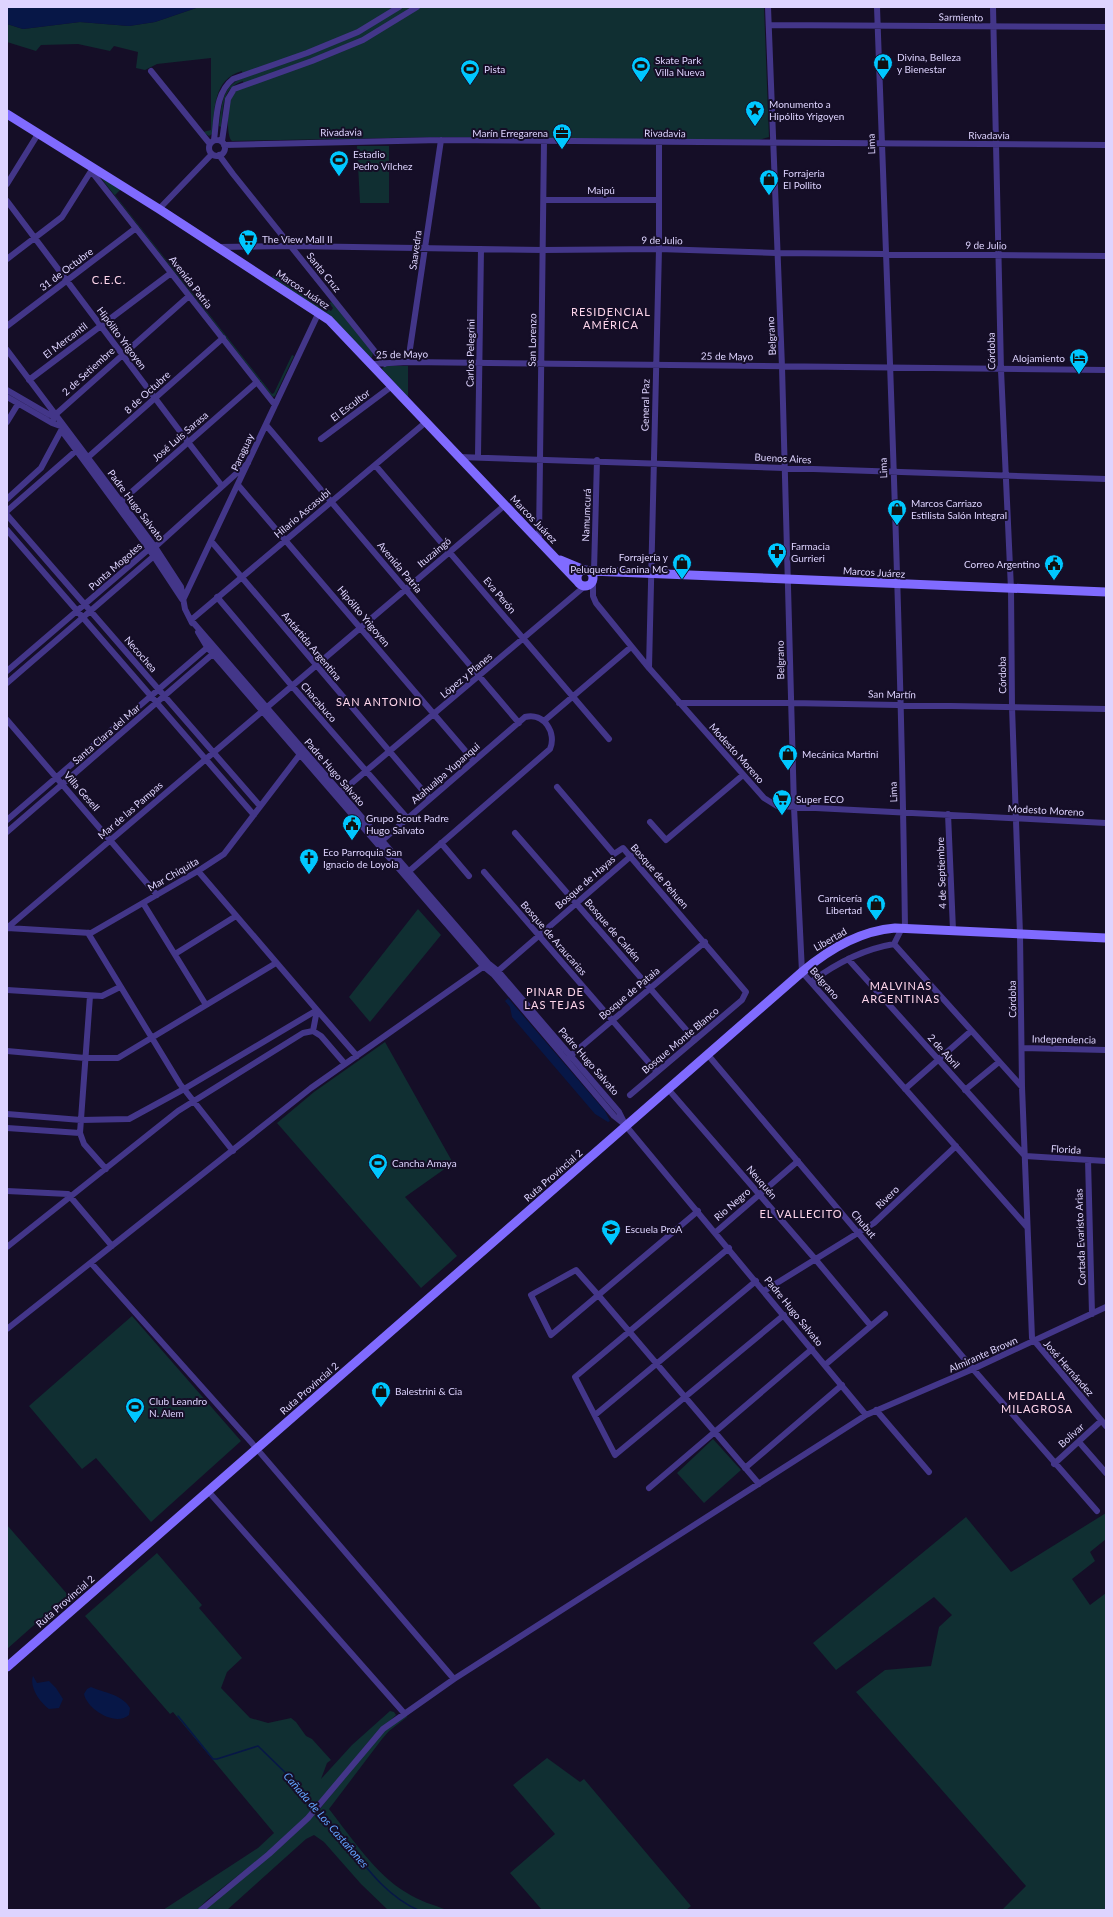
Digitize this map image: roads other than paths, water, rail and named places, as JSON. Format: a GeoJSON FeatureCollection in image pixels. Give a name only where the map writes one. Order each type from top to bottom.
{"type":"FeatureCollection","features":[{"type":"Feature","properties":{"kind":"main road","name":"Marcos Juárez"},"geometry":{"type":"LineString","coordinates":[[7,114],[92,169],[159,209],[319,312],[331,322],[582,584]]}},
{"type":"Feature","properties":{"kind":"main road","name":"Marcos Juárez"},"geometry":{"type":"LineString","coordinates":[[556,558],[591,574],[651,573],[1106,592]]}},
{"type":"Feature","properties":{"kind":"main road"},"geometry":{"type":"LineString","coordinates":[[578,574],[591,574],[590,585],[582,584],[578,574]]}},
{"type":"Feature","properties":{"kind":"main road","name":"Libertad"},"geometry":{"type":"LineString","coordinates":[[626,1126],[802,972],[828,952],[852,939],[885,929],[953,930],[1106,938]]}},
{"type":"Feature","properties":{"kind":"main road","name":"Ruta Provincial 2"},"geometry":{"type":"LineString","coordinates":[[7,1667],[626,1126]]}},
{"type":"Feature","properties":{"kind":"street"},"geometry":{"type":"LineString","coordinates":[[212,154],[209,148],[212,142],[221,95],[226,84],[233,79],[307,54],[358,32],[399,7]]}},
{"type":"Feature","properties":{"kind":"street"},"geometry":{"type":"LineString","coordinates":[[212,154],[219,155],[224,151],[223,143],[228,99],[234,89],[312,62],[363,40],[417,7]]}},
{"type":"Feature","properties":{"kind":"street","name":"Belgrano"},"geometry":{"type":"LineString","coordinates":[[768,7],[776,252],[782,367],[794,807],[802,972],[1027,1227]]}},
{"type":"Feature","properties":{"kind":"street","name":"Lima"},"geometry":{"type":"LineString","coordinates":[[877,7],[904,812],[904,929]]}},
{"type":"Feature","properties":{"kind":"street","name":"Córdoba"},"geometry":{"type":"LineString","coordinates":[[993,7],[1001,370],[1011,589],[1012,707],[1017,819],[1022,1087],[1032,1338],[1034,1342]]}},
{"type":"Feature","properties":{"kind":"street"},"geometry":{"type":"LineString","coordinates":[[373,23],[378,31]]}},
{"type":"Feature","properties":{"kind":"street","name":"Sarmiento"},"geometry":{"type":"LineString","coordinates":[[769,24],[1106,27]]}},
{"type":"Feature","properties":{"kind":"street"},"geometry":{"type":"LineString","coordinates":[[151,71],[212,142],[223,143]]}},
{"type":"Feature","properties":{"kind":"street"},"geometry":{"type":"LineString","coordinates":[[7,184],[38,134]]}},
{"type":"Feature","properties":{"kind":"street","name":"Rivadavia"},"geometry":{"type":"LineString","coordinates":[[223,143],[441,140],[773,144],[1106,145]]}},
{"type":"Feature","properties":{"kind":"street","name":"Saavedra"},"geometry":{"type":"LineString","coordinates":[[408,362],[441,140]]}},
{"type":"Feature","properties":{"kind":"street","name":"San Lorenzo"},"geometry":{"type":"LineString","coordinates":[[540,540],[544,141]]}},
{"type":"Feature","properties":{"kind":"street","name":"General Paz"},"geometry":{"type":"LineString","coordinates":[[649,668],[659,249],[659,142]]}},
{"type":"Feature","properties":{"kind":"street"},"geometry":{"type":"LineString","coordinates":[[159,209],[212,154]]}},
{"type":"Feature","properties":{"kind":"street","name":"Santa Cruz"},"geometry":{"type":"LineString","coordinates":[[219,155],[232,174],[385,364]]}},
{"type":"Feature","properties":{"kind":"street"},"geometry":{"type":"LineString","coordinates":[[7,259],[62,217],[92,169]]}},
{"type":"Feature","properties":{"kind":"street","name":"Avenida Patria"},"geometry":{"type":"LineString","coordinates":[[92,169],[171,273],[276,405]]}},
{"type":"Feature","properties":{"kind":"street","name":"Maipú"},"geometry":{"type":"LineString","coordinates":[[544,200],[658,200]]}},
{"type":"Feature","properties":{"kind":"street","name":"Hipólito Yrigoyen"},"geometry":{"type":"LineString","coordinates":[[7,201],[222,486]]}},
{"type":"Feature","properties":{"kind":"street","name":"31 de Octubre"},"geometry":{"type":"LineString","coordinates":[[7,326],[136,228]]}},
{"type":"Feature","properties":{"kind":"street","name":"9 de Julio"},"geometry":{"type":"LineString","coordinates":[[218,247],[291,246],[543,250],[659,249],[886,254],[1106,256]]}},
{"type":"Feature","properties":{"kind":"street","name":"Carlos Pelegrini"},"geometry":{"type":"LineString","coordinates":[[478,456],[481,249]]}},
{"type":"Feature","properties":{"kind":"street","name":"El Mercantil"},"geometry":{"type":"LineString","coordinates":[[29,380],[171,273]]}},
{"type":"Feature","properties":{"kind":"street","name":"2 de Setiembre"},"geometry":{"type":"LineString","coordinates":[[54,415],[189,296]]}},
{"type":"Feature","properties":{"kind":"street","name":"Paraguay"},"geometry":{"type":"LineString","coordinates":[[183,600],[319,312]]}},
{"type":"Feature","properties":{"kind":"street","name":"8 de Octubre"},"geometry":{"type":"LineString","coordinates":[[86,460],[223,338]]}},
{"type":"Feature","properties":{"kind":"street","name":"Padre Hugo Salvato"},"geometry":{"type":"LineString","coordinates":[[7,350],[63,427],[68,430],[78,449],[181,587],[183,600]]}},
{"type":"Feature","properties":{"kind":"street","name":"25 de Mayo"},"geometry":{"type":"LineString","coordinates":[[371,364],[408,362],[541,365],[1106,370]]}},
{"type":"Feature","properties":{"kind":"street","name":"José Luis Sarasa"},"geometry":{"type":"LineString","coordinates":[[119,503],[257,382]]}},
{"type":"Feature","properties":{"kind":"street","name":"El Escultor"},"geometry":{"type":"LineString","coordinates":[[321,439],[392,386]]}},
{"type":"Feature","properties":{"kind":"street"},"geometry":{"type":"LineString","coordinates":[[7,390],[50,415],[54,415],[52,423]]}},
{"type":"Feature","properties":{"kind":"street"},"geometry":{"type":"LineString","coordinates":[[7,397],[52,423],[63,427],[41,468],[7,499]]}},
{"type":"Feature","properties":{"kind":"street"},"geometry":{"type":"LineString","coordinates":[[7,422],[18,404]]}},
{"type":"Feature","properties":{"kind":"street","name":"Hilario Ascasubi"},"geometry":{"type":"LineString","coordinates":[[191,620],[426,422]]}},
{"type":"Feature","properties":{"kind":"street","name":"Avenida Patria"},"geometry":{"type":"LineString","coordinates":[[266,425],[519,723]]}},
{"type":"Feature","properties":{"kind":"street"},"geometry":{"type":"LineString","coordinates":[[7,511],[78,449]]}},
{"type":"Feature","properties":{"kind":"street","name":"Buenos Aires"},"geometry":{"type":"LineString","coordinates":[[459,457],[478,456],[540,458],[893,473],[1106,479]]}},
{"type":"Feature","properties":{"kind":"street","name":"Namumcurá"},"geometry":{"type":"LineString","coordinates":[[591,574],[597,460]]}},
{"type":"Feature","properties":{"kind":"street"},"geometry":{"type":"LineString","coordinates":[[152,548],[248,463]]}},
{"type":"Feature","properties":{"kind":"street","name":"Eva Perón"},"geometry":{"type":"LineString","coordinates":[[375,465],[609,739]]}},
{"type":"Feature","properties":{"kind":"street","name":"Hipólito Yrigoyen"},"geometry":{"type":"LineString","coordinates":[[238,485],[361,627],[474,761]]}},
{"type":"Feature","properties":{"kind":"street","name":"Ituzaingó"},"geometry":{"type":"LineString","coordinates":[[264,709],[505,505]]}},
{"type":"Feature","properties":{"kind":"street","name":"Necochea"},"geometry":{"type":"LineString","coordinates":[[7,515],[260,806]]}},
{"type":"Feature","properties":{"kind":"street","name":"Necochea"},"geometry":{"type":"LineString","coordinates":[[7,530],[254,815]]}},
{"type":"Feature","properties":{"kind":"street","name":"Antártida Argentina"},"geometry":{"type":"LineString","coordinates":[[211,541],[430,799]]}},
{"type":"Feature","properties":{"kind":"street","name":"Punta Mogotes"},"geometry":{"type":"LineString","coordinates":[[7,671],[152,548],[154,556],[7,683]]}},
{"type":"Feature","properties":{"kind":"street","name":"Padre Hugo Salvato"},"geometry":{"type":"LineString","coordinates":[[154,556],[183,600],[191,620],[209,645],[494,975],[619,1112],[626,1126]]}},
{"type":"Feature","properties":{"kind":"street","name":"Modesto Moreno"},"geometry":{"type":"LineString","coordinates":[[591,574],[593,596],[596,603],[679,703],[764,798],[772,804],[794,807],[1106,823]]}},
{"type":"Feature","properties":{"kind":"street","name":"López y Planes"},"geometry":{"type":"LineString","coordinates":[[340,793],[524,639],[582,584]]}},
{"type":"Feature","properties":{"kind":"street","name":"Chacabuco"},"geometry":{"type":"LineString","coordinates":[[217,597],[408,819]]}},
{"type":"Feature","properties":{"kind":"street","name":"Santa Clara del Mar"},"geometry":{"type":"LineString","coordinates":[[7,820],[209,645]]}},
{"type":"Feature","properties":{"kind":"street"},"geometry":{"type":"LineString","coordinates":[[406,874],[550,749],[553,740],[552,735],[544,721],[631,647]]}},
{"type":"Feature","properties":{"kind":"street","name":"Santa Clara del Mar"},"geometry":{"type":"LineString","coordinates":[[7,832],[215,652]]}},
{"type":"Feature","properties":{"kind":"street","name":"San Martín"},"geometry":{"type":"LineString","coordinates":[[679,703],[791,703],[1106,709]]}},
{"type":"Feature","properties":{"kind":"street","name":"Mar de las Pampas"},"geometry":{"type":"LineString","coordinates":[[7,928],[264,709]]}},
{"type":"Feature","properties":{"kind":"street","name":"Atahualpa Yupanqui"},"geometry":{"type":"LineString","coordinates":[[379,843],[525,717],[533,716],[544,721]]}},
{"type":"Feature","properties":{"kind":"street","name":"Villa Gesell"},"geometry":{"type":"LineString","coordinates":[[7,720],[157,895]]}},
{"type":"Feature","properties":{"kind":"street","name":"Padre Hugo Salvato"},"geometry":{"type":"LineString","coordinates":[[301,752],[340,793],[379,843]]}},
{"type":"Feature","properties":{"kind":"street","name":"Mar Chiquita"},"geometry":{"type":"LineString","coordinates":[[7,928],[88,933],[95,932],[198,871],[224,854],[301,752]]}},
{"type":"Feature","properties":{"kind":"street"},"geometry":{"type":"LineString","coordinates":[[650,822],[666,840],[743,775]]}},
{"type":"Feature","properties":{"kind":"street"},"geometry":{"type":"LineString","coordinates":[[557,787],[614,854],[619,865]]}},
{"type":"Feature","properties":{"kind":"street","name":"4 de Septiembre"},"geometry":{"type":"LineString","coordinates":[[948,814],[953,930]]}},
{"type":"Feature","properties":{"kind":"street","name":"Bosque de Caldén"},"geometry":{"type":"LineString","coordinates":[[515,833],[695,1040]]}},
{"type":"Feature","properties":{"kind":"street"},"geometry":{"type":"LineString","coordinates":[[441,843],[469,876]]}},
{"type":"Feature","properties":{"kind":"street","name":"Bosque de Pehuen"},"geometry":{"type":"LineString","coordinates":[[614,854],[623,848],[631,856],[746,992],[742,1000]]}},
{"type":"Feature","properties":{"kind":"street","name":"Bosque de Hayas"},"geometry":{"type":"LineString","coordinates":[[498,971],[631,856]]}},
{"type":"Feature","properties":{"kind":"street"},"geometry":{"type":"LineString","coordinates":[[198,871],[357,1056]]}},
{"type":"Feature","properties":{"kind":"street","name":"Bosque de Araucarias"},"geometry":{"type":"LineString","coordinates":[[484,872],[657,1072]]}},
{"type":"Feature","properties":{"kind":"street"},"geometry":{"type":"LineString","coordinates":[[143,903],[206,1005]]}},
{"type":"Feature","properties":{"kind":"street"},"geometry":{"type":"LineString","coordinates":[[175,954],[236,916]]}},
{"type":"Feature","properties":{"kind":"street"},"geometry":{"type":"LineString","coordinates":[[811,982],[848,959],[894,944],[904,929]]}},
{"type":"Feature","properties":{"kind":"street"},"geometry":{"type":"LineString","coordinates":[[88,933],[184,1089],[233,1151]]}},
{"type":"Feature","properties":{"kind":"street","name":"Bosque de Pataia"},"geometry":{"type":"LineString","coordinates":[[569,1058],[705,942]]}},
{"type":"Feature","properties":{"kind":"street"},"geometry":{"type":"LineString","coordinates":[[894,944],[1022,1087]]}},
{"type":"Feature","properties":{"kind":"street","name":"2 de Abril"},"geometry":{"type":"LineString","coordinates":[[848,959],[1025,1156]]}},
{"type":"Feature","properties":{"kind":"street"},"geometry":{"type":"LineString","coordinates":[[7,1051],[85,1058],[118,1058],[276,963]]}},
{"type":"Feature","properties":{"kind":"street"},"geometry":{"type":"LineString","coordinates":[[7,1329],[311,1088],[486,965]]}},
{"type":"Feature","properties":{"kind":"street","name":"Padre Hugo Salvato"},"geometry":{"type":"LineString","coordinates":[[486,965],[498,971],[614,1116],[626,1126],[716,1232],[866,1415]]}},
{"type":"Feature","properties":{"kind":"street"},"geometry":{"type":"LineString","coordinates":[[7,990],[105,996],[120,987]]}},
{"type":"Feature","properties":{"kind":"street"},"geometry":{"type":"LineString","coordinates":[[90,996],[80,1133],[84,1144],[106,1169]]}},
{"type":"Feature","properties":{"kind":"street","name":"Bosque Monte Blanco"},"geometry":{"type":"LineString","coordinates":[[630,1095],[742,1000]]}},
{"type":"Feature","properties":{"kind":"street"},"geometry":{"type":"LineString","coordinates":[[313,1031],[317,1010]]}},
{"type":"Feature","properties":{"kind":"street"},"geometry":{"type":"LineString","coordinates":[[7,1114],[81,1120],[129,1119],[184,1089],[317,1010]]}},
{"type":"Feature","properties":{"kind":"street"},"geometry":{"type":"LineString","coordinates":[[7,1246],[166,1120],[193,1101],[302,1033],[313,1031],[321,1036],[345,1064]]}},
{"type":"Feature","properties":{"kind":"street"},"geometry":{"type":"LineString","coordinates":[[905,1089],[971,1031]]}},
{"type":"Feature","properties":{"kind":"street","name":"Independencia"},"geometry":{"type":"LineString","coordinates":[[1022,1048],[1106,1050]]}},
{"type":"Feature","properties":{"kind":"street","name":"Chubut"},"geometry":{"type":"LineString","coordinates":[[708,1055],[1054,1464],[1097,1511]]}},
{"type":"Feature","properties":{"kind":"street"},"geometry":{"type":"LineString","coordinates":[[965,1090],[999,1062]]}},
{"type":"Feature","properties":{"kind":"street","name":"Neuquén"},"geometry":{"type":"LineString","coordinates":[[668,1089],[871,1326]]}},
{"type":"Feature","properties":{"kind":"street"},"geometry":{"type":"LineString","coordinates":[[7,1128],[80,1133]]}},
{"type":"Feature","properties":{"kind":"street","name":"Rivero"},"geometry":{"type":"LineString","coordinates":[[764,1291],[859,1234],[885,1213],[930,1168],[956,1146]]}},
{"type":"Feature","properties":{"kind":"street","name":"Florida"},"geometry":{"type":"LineString","coordinates":[[1025,1156],[1106,1161]]}},
{"type":"Feature","properties":{"kind":"street","name":"Cortada Evaristo Arias"},"geometry":{"type":"LineString","coordinates":[[1088,1160],[1092,1314]]}},
{"type":"Feature","properties":{"kind":"street","name":"Rio Negro"},"geometry":{"type":"LineString","coordinates":[[716,1232],[798,1161]]}},
{"type":"Feature","properties":{"kind":"street"},"geometry":{"type":"LineString","coordinates":[[7,1191],[68,1194],[112,1246]]}},
{"type":"Feature","properties":{"kind":"street"},"geometry":{"type":"LineString","coordinates":[[698,1211],[599,1296],[551,1335],[531,1295],[576,1270],[599,1296],[759,1484]]}},
{"type":"Feature","properties":{"kind":"street"},"geometry":{"type":"LineString","coordinates":[[729,1248],[575,1377],[615,1455],[784,1315]]}},
{"type":"Feature","properties":{"kind":"street"},"geometry":{"type":"LineString","coordinates":[[91,1262],[257,1449],[454,1679]]}},
{"type":"Feature","properties":{"kind":"street"},"geometry":{"type":"LineString","coordinates":[[594,1415],[756,1281]]}},
{"type":"Feature","properties":{"kind":"street","name":"Almirante Brown"},"geometry":{"type":"LineString","coordinates":[[201,1910],[269,1854],[316,1810],[377,1736],[404,1713],[454,1679],[866,1415],[1034,1342],[1106,1307]]}},
{"type":"Feature","properties":{"kind":"street"},"geometry":{"type":"LineString","coordinates":[[825,1365],[885,1314]]}},
{"type":"Feature","properties":{"kind":"street","name":"José Hernández"},"geometry":{"type":"LineString","coordinates":[[1034,1342],[1106,1426]]}},
{"type":"Feature","properties":{"kind":"street"},"geometry":{"type":"LineString","coordinates":[[648,1488],[812,1349]]}},
{"type":"Feature","properties":{"kind":"street"},"geometry":{"type":"LineString","coordinates":[[746,1468],[842,1385]]}},
{"type":"Feature","properties":{"kind":"street"},"geometry":{"type":"LineString","coordinates":[[876,1410],[929,1472]]}},
{"type":"Feature","properties":{"kind":"street","name":"Bolivar"},"geometry":{"type":"LineString","coordinates":[[1054,1464],[1101,1421]]}},
{"type":"Feature","properties":{"kind":"street"},"geometry":{"type":"LineString","coordinates":[[1079,1442],[1106,1473]]}},
{"type":"Feature","properties":{"kind":"street"},"geometry":{"type":"LineString","coordinates":[[208,1491],[404,1713]]}},
{"type":"Feature","properties":{"kind":"water"},"geometry":{"type":"Polygon","coordinates":[[[7,7],[199,7],[155,22],[129,26],[80,22],[23,29],[7,24],[7,7]]]}},
{"type":"Feature","properties":{"kind":"water"},"geometry":{"type":"Polygon","coordinates":[[[508,998],[605,1111],[610,1121],[608,1122],[595,1114],[512,1017],[510,1007],[505,1001],[508,998]]]}},
{"type":"Feature","properties":{"kind":"water"},"geometry":{"type":"Polygon","coordinates":[[[33,1676],[37,1683],[49,1681],[56,1688],[63,1699],[59,1708],[49,1709],[42,1703],[34,1690],[32,1680],[33,1676]]]}},
{"type":"Feature","properties":{"kind":"water"},"geometry":{"type":"Polygon","coordinates":[[[91,1687],[112,1694],[127,1703],[130,1708],[129,1715],[116,1719],[102,1715],[86,1700],[84,1694],[87,1689],[91,1687]]]}},
{"type":"Feature","properties":{"kind":"waterway","name":"Cañada de Los Castañones"},"geometry":{"type":"LineString","coordinates":[[178,1716],[213,1759],[258,1746],[296,1783],[314,1807]]}},
{"type":"Feature","properties":{"kind":"waterway","name":"Cañada de Los Castañones"},"geometry":{"type":"LineString","coordinates":[[316,1810],[329,1822],[363,1864],[388,1890],[402,1901],[418,1910]]}},
{"type":"Feature","properties":{"kind":"place","name":"Divina, Belleza y Bienestar"},"geometry":{"type":"Point","coordinates":[883,80]}},
{"type":"Feature","properties":{"kind":"place","name":"Skate Park Villa Nueva"},"geometry":{"type":"Point","coordinates":[641,83]}},
{"type":"Feature","properties":{"kind":"place","name":"Pista"},"geometry":{"type":"Point","coordinates":[470,86]}},
{"type":"Feature","properties":{"kind":"place","name":"Monumento a Hipólito Yrigoyen"},"geometry":{"type":"Point","coordinates":[755,127]}},
{"type":"Feature","properties":{"kind":"place","name":"Marín Erregarena"},"geometry":{"type":"Point","coordinates":[562,150]}},
{"type":"Feature","properties":{"kind":"place","name":"Estadio Pedro Vílchez"},"geometry":{"type":"Point","coordinates":[339,177]}},
{"type":"Feature","properties":{"kind":"place","name":"Forrajeria El Pollito"},"geometry":{"type":"Point","coordinates":[769,196]}},
{"type":"Feature","properties":{"kind":"place","name":"The View Mall II"},"geometry":{"type":"Point","coordinates":[248,256]}},
{"type":"Feature","properties":{"kind":"place","name":"Alojamiento"},"geometry":{"type":"Point","coordinates":[1079,375]}},
{"type":"Feature","properties":{"kind":"place","name":"Marcos Carriazo Estilista Salón Integral"},"geometry":{"type":"Point","coordinates":[897,526]}},
{"type":"Feature","properties":{"kind":"place","name":"Farmacia Gurrieri"},"geometry":{"type":"Point","coordinates":[777,569]}},
{"type":"Feature","properties":{"kind":"place","name":"Forrajería y Peluquería Canina MC"},"geometry":{"type":"Point","coordinates":[682,580]}},
{"type":"Feature","properties":{"kind":"place","name":"Correo Argentino"},"geometry":{"type":"Point","coordinates":[1054,581]}},
{"type":"Feature","properties":{"kind":"place","name":"Mecánica Martini"},"geometry":{"type":"Point","coordinates":[788,771]}},
{"type":"Feature","properties":{"kind":"place","name":"Super ECO"},"geometry":{"type":"Point","coordinates":[782,816]}},
{"type":"Feature","properties":{"kind":"place","name":"Grupo Scout Padre Hugo Salvato"},"geometry":{"type":"Point","coordinates":[352,841]}},
{"type":"Feature","properties":{"kind":"place","name":"Eco Parroquia San Ignacio de Loyola"},"geometry":{"type":"Point","coordinates":[309,875]}},
{"type":"Feature","properties":{"kind":"place","name":"Carnicería Libertad"},"geometry":{"type":"Point","coordinates":[876,921]}},
{"type":"Feature","properties":{"kind":"place","name":"Cancha Amaya"},"geometry":{"type":"Point","coordinates":[378,1180]}},
{"type":"Feature","properties":{"kind":"place","name":"Escuela ProA"},"geometry":{"type":"Point","coordinates":[611,1246]}},
{"type":"Feature","properties":{"kind":"place","name":"Balestrini & Cia"},"geometry":{"type":"Point","coordinates":[381,1408]}},
{"type":"Feature","properties":{"kind":"place","name":"Club Leandro N. Alem"},"geometry":{"type":"Point","coordinates":[135,1424]}},
{"type":"Feature","properties":{"kind":"district","name":"C.E.C."},"geometry":{"type":"Point","coordinates":[109,280]}},
{"type":"Feature","properties":{"kind":"district","name":"RESIDENCIAL AMÉRICA"},"geometry":{"type":"Point","coordinates":[611,318]}},
{"type":"Feature","properties":{"kind":"district","name":"SAN ANTONIO"},"geometry":{"type":"Point","coordinates":[379,702]}},
{"type":"Feature","properties":{"kind":"district","name":"MALVINAS ARGENTINAS"},"geometry":{"type":"Point","coordinates":[901,992]}},
{"type":"Feature","properties":{"kind":"district","name":"PINAR DE LAS TEJAS"},"geometry":{"type":"Point","coordinates":[555,998]}},
{"type":"Feature","properties":{"kind":"district","name":"EL VALLECITO"},"geometry":{"type":"Point","coordinates":[801,1214]}},
{"type":"Feature","properties":{"kind":"district","name":"MEDALLA MILAGROSA"},"geometry":{"type":"Point","coordinates":[1037,1402]}}]}
